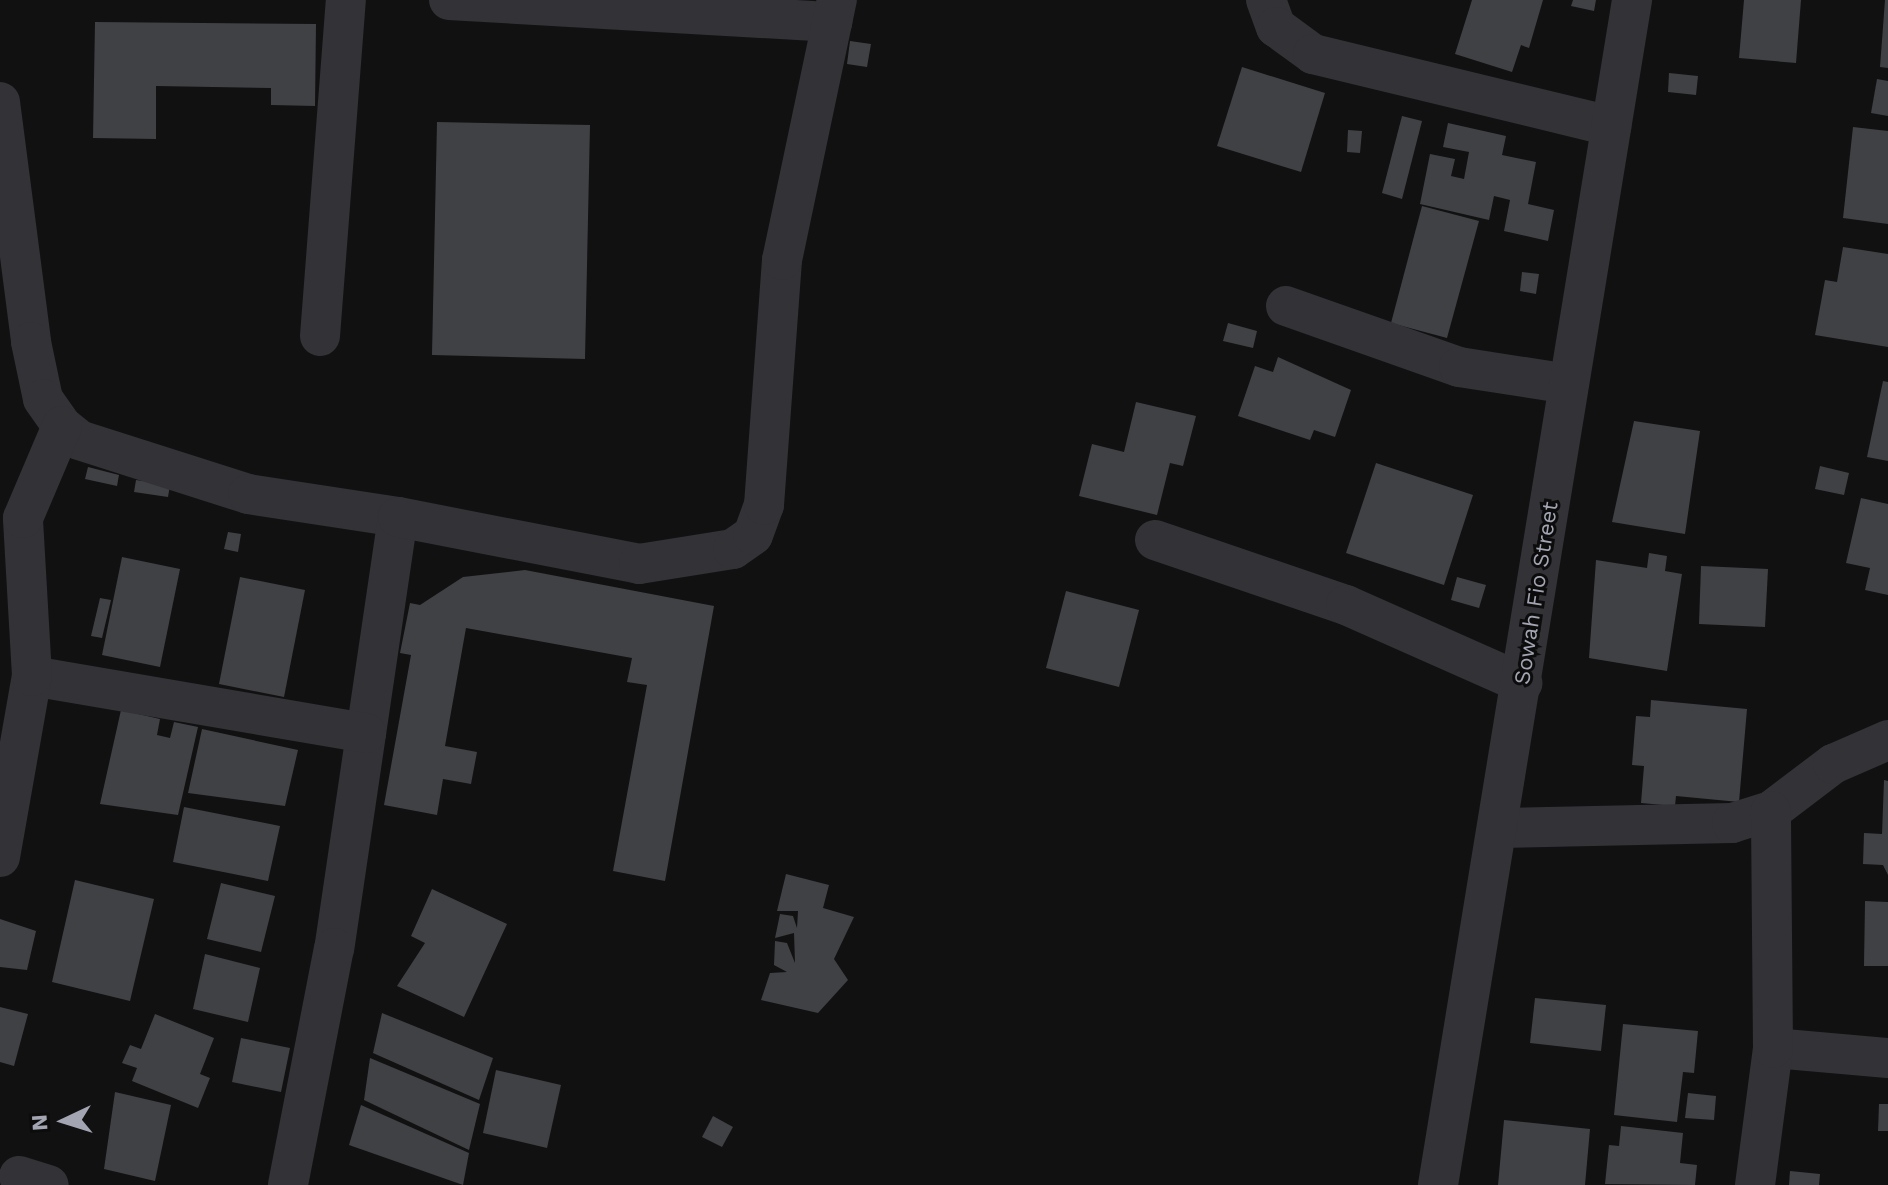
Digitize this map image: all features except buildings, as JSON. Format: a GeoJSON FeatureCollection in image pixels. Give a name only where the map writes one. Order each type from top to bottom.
{"type":"FeatureCollection","features":[{"type":"Feature","properties":{"kind":"street"},"geometry":{"type":"LineString","coordinates":[[320,336],[346,0]]}},
{"type":"Feature","properties":{"kind":"street"},"geometry":{"type":"LineString","coordinates":[[0,102],[31,342],[43,399],[62,426],[79,440],[248,494],[398,517],[639,564],[733,549],[753,535],[764,505],[782,260],[834,11],[449,0]]}},
{"type":"Feature","properties":{"kind":"street"},"geometry":{"type":"LineString","coordinates":[[1266,0],[1276,27],[1313,54],[1611,126]]}},
{"type":"Feature","properties":{"kind":"street","name":"Sowah Fio Street"},"geometry":{"type":"LineString","coordinates":[[1438,1185],[1499,828],[1632,0]]}},
{"type":"Feature","properties":{"kind":"street"},"geometry":{"type":"LineString","coordinates":[[1286,306],[1459,367],[1569,384]]}},
{"type":"Feature","properties":{"kind":"street"},"geometry":{"type":"LineString","coordinates":[[0,857],[32,676],[23,518],[62,426]]}},
{"type":"Feature","properties":{"kind":"street"},"geometry":{"type":"LineString","coordinates":[[288,1185],[366,733],[398,517]]}},
{"type":"Feature","properties":{"kind":"street"},"geometry":{"type":"LineString","coordinates":[[1155,540],[1346,605],[1522,683]]}},
{"type":"Feature","properties":{"kind":"street"},"geometry":{"type":"LineString","coordinates":[[32,676],[366,733]]}},
{"type":"Feature","properties":{"kind":"street"},"geometry":{"type":"LineString","coordinates":[[1499,828],[1705,826],[1771,811],[1833,764],[1888,740]]}},
{"type":"Feature","properties":{"kind":"street"},"geometry":{"type":"LineString","coordinates":[[1755,1185],[1773,1048],[1771,811]]}},
{"type":"Feature","properties":{"kind":"street"},"geometry":{"type":"LineString","coordinates":[[1773,1048],[1888,1058]]}}]}
